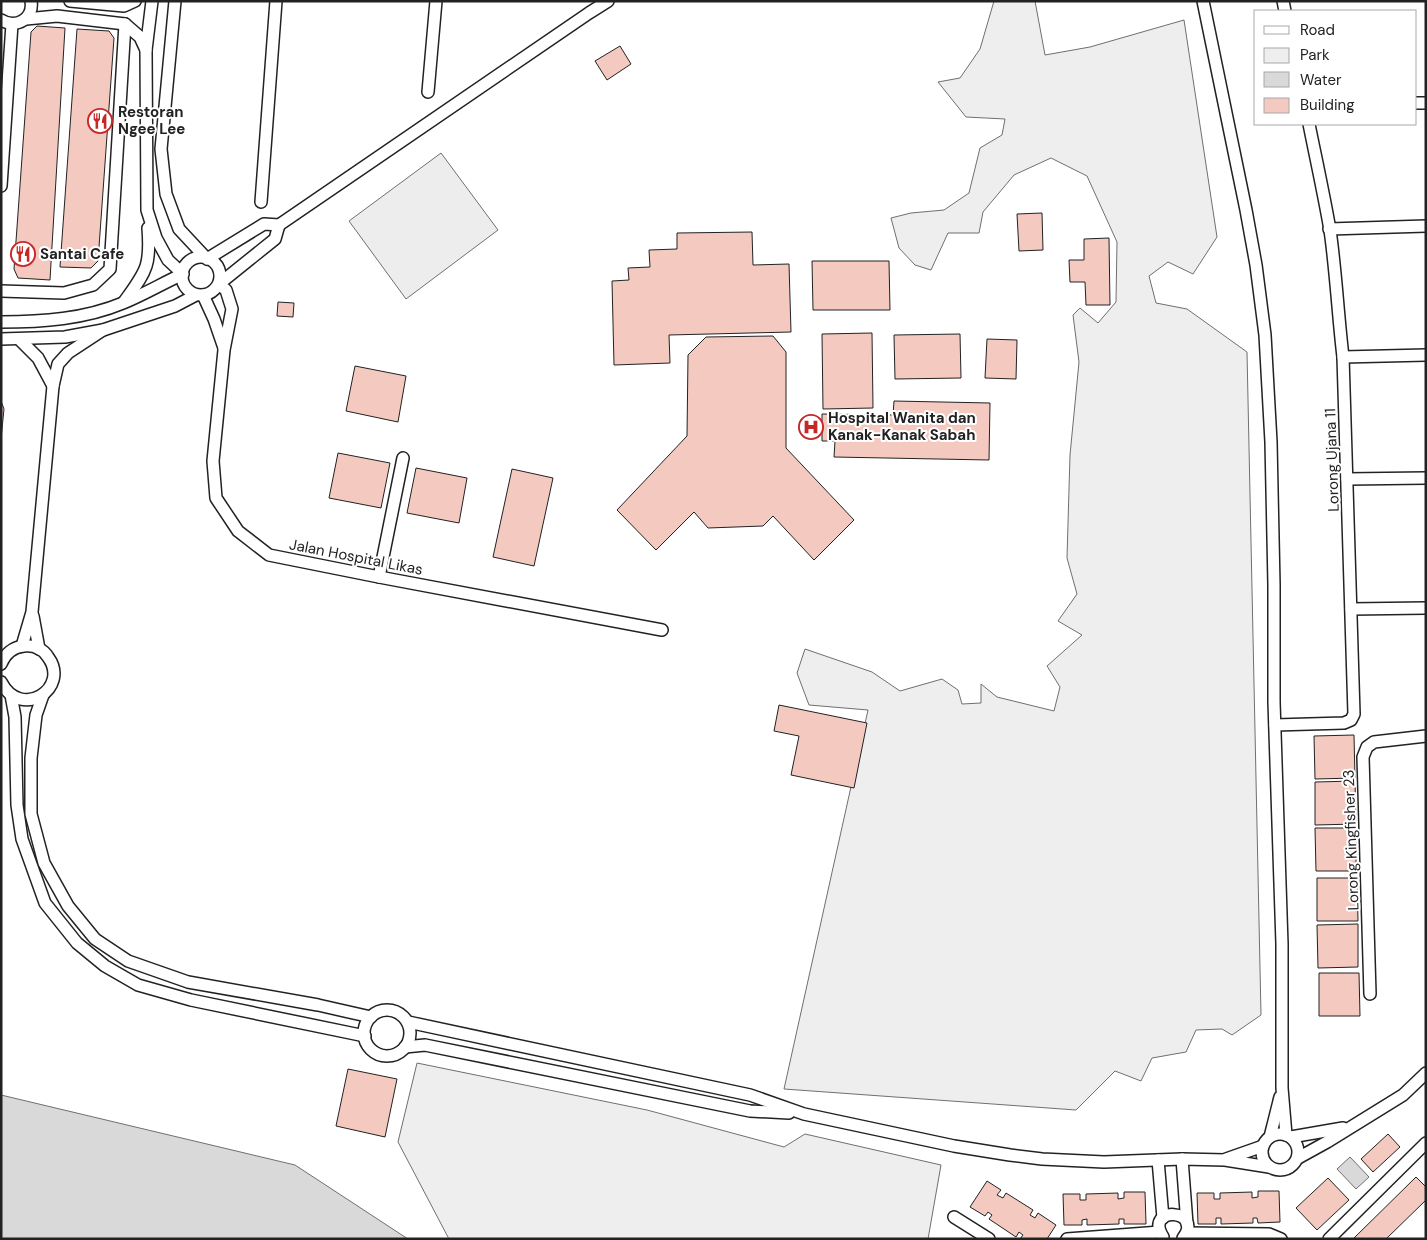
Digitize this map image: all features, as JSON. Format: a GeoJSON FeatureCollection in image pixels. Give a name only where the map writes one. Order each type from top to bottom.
{"type":"FeatureCollection","features":[{"type":"Feature","properties":{"kind":"street"},"geometry":{"type":"LineString","coordinates":[[26,19],[32,10],[32,1]]}},
{"type":"Feature","properties":{"kind":"street"},"geometry":{"type":"LineString","coordinates":[[70,1],[128,3]]}},
{"type":"Feature","properties":{"kind":"street"},"geometry":{"type":"LineString","coordinates":[[123,303],[143,276],[150,258],[147,210],[146,50],[152,1]]}},
{"type":"Feature","properties":{"kind":"street"},"geometry":{"type":"LineString","coordinates":[[175,1],[161,149],[166,194],[179,229],[219,270],[219,284]]}},
{"type":"Feature","properties":{"kind":"street"},"geometry":{"type":"LineString","coordinates":[[261,202],[276,1]]}},
{"type":"Feature","properties":{"kind":"street"},"geometry":{"type":"LineString","coordinates":[[428,92],[436,1]]}},
{"type":"Feature","properties":{"kind":"street"},"geometry":{"type":"LineString","coordinates":[[224,350],[214,319],[199,295],[187,289],[183,274],[188,263],[192,260],[207,258],[264,224],[279,224],[608,1]]}},
{"type":"Feature","properties":{"kind":"street"},"geometry":{"type":"LineString","coordinates":[[1203,1],[1248,219],[1265,335],[1271,462],[1275,726],[1282,944],[1282,1088],[1289,1136],[1298,1147],[1298,1158]]}},
{"type":"Feature","properties":{"kind":"street"},"geometry":{"type":"LineString","coordinates":[[1,186],[7,22],[17,24],[26,19],[57,16],[125,24],[140,37],[146,50]]}},
{"type":"Feature","properties":{"kind":"street"},"geometry":{"type":"LineString","coordinates":[[1,291],[64,293],[93,285],[110,269],[125,24]]}},
{"type":"Feature","properties":{"kind":"street","name":"Lorong Ujana 11"},"geometry":{"type":"LineString","coordinates":[[1275,726],[1344,724],[1354,714],[1343,357],[1338,295],[1329,229],[1309,125]]}},
{"type":"Feature","properties":{"kind":"street"},"geometry":{"type":"LineString","coordinates":[[147,210],[156,238],[168,260],[183,274]]}},
{"type":"Feature","properties":{"kind":"street"},"geometry":{"type":"LineString","coordinates":[[1,339],[65,337],[103,330],[212,292],[219,284],[275,239],[279,224]]}},
{"type":"Feature","properties":{"kind":"street"},"geometry":{"type":"LineString","coordinates":[[1329,229],[1426,226]]}},
{"type":"Feature","properties":{"kind":"street"},"geometry":{"type":"LineString","coordinates":[[1,322],[63,319],[123,303],[183,274]]}},
{"type":"Feature","properties":{"kind":"street","name":"Jalan Hospital Likas"},"geometry":{"type":"LineString","coordinates":[[219,284],[226,290],[232,309],[224,350],[212,461],[216,498],[238,531],[269,555],[379,578],[662,630]]}},
{"type":"Feature","properties":{"kind":"street"},"geometry":{"type":"LineString","coordinates":[[22,646],[32,612],[53,386],[58,364],[68,353],[103,330]]}},
{"type":"Feature","properties":{"kind":"street"},"geometry":{"type":"LineString","coordinates":[[19,339],[38,358],[53,386]]}},
{"type":"Feature","properties":{"kind":"street"},"geometry":{"type":"LineString","coordinates":[[1343,357],[1426,355]]}},
{"type":"Feature","properties":{"kind":"street"},"geometry":{"type":"LineString","coordinates":[[379,578],[403,458]]}},
{"type":"Feature","properties":{"kind":"street"},"geometry":{"type":"LineString","coordinates":[[1347,479],[1426,478]]}},
{"type":"Feature","properties":{"kind":"street"},"geometry":{"type":"LineString","coordinates":[[1350,609],[1426,608]]}},
{"type":"Feature","properties":{"kind":"street"},"geometry":{"type":"LineString","coordinates":[[32,612],[39,649]]}},
{"type":"Feature","properties":{"kind":"street"},"geometry":{"type":"LineString","coordinates":[[1,664],[5,653],[22,646],[31,646],[39,649],[52,662],[53,680],[43,695],[36,715],[31,758],[31,814],[44,863],[68,906],[95,939],[128,961],[188,982],[318,1005],[371,1017]]}},
{"type":"Feature","properties":{"kind":"street"},"geometry":{"type":"LineString","coordinates":[[1,682],[10,695],[15,717],[17,805],[22,839],[45,904],[77,943],[105,966],[138,985],[191,1000],[365,1036]]}},
{"type":"Feature","properties":{"kind":"street"},"geometry":{"type":"LineString","coordinates":[[10,695],[26,700],[35,699],[43,695]]}},
{"type":"Feature","properties":{"kind":"street","name":"Lorong Kingfisher 23"},"geometry":{"type":"LineString","coordinates":[[1370,994],[1363,757],[1367,747],[1374,742],[1426,736]]}},
{"type":"Feature","properties":{"kind":"street"},"geometry":{"type":"LineString","coordinates":[[405,1047],[410,1035],[408,1022],[404,1016],[391,1010],[384,1010],[371,1017],[365,1029],[365,1036],[367,1044],[378,1054],[393,1055],[405,1047],[425,1044],[750,1110],[804,1114],[954,1146],[1010,1155],[1042,1159],[1104,1162],[1182,1159],[1224,1160],[1280,1170],[1286,1170],[1291,1167],[1298,1158],[1403,1095],[1426,1073]]}},
{"type":"Feature","properties":{"kind":"street"},"geometry":{"type":"LineString","coordinates":[[408,1022],[750,1094],[804,1114]]}},
{"type":"Feature","properties":{"kind":"street"},"geometry":{"type":"LineString","coordinates":[[1269,1167],[1263,1157],[1282,1088]]}},
{"type":"Feature","properties":{"kind":"street"},"geometry":{"type":"LineString","coordinates":[[1224,1160],[1281,1134],[1289,1136],[1349,1127]]}},
{"type":"Feature","properties":{"kind":"street"},"geometry":{"type":"LineString","coordinates":[[1329,1239],[1426,1143]]}},
{"type":"Feature","properties":{"kind":"street"},"geometry":{"type":"LineString","coordinates":[[1182,1159],[1185,1232]]}},
{"type":"Feature","properties":{"kind":"street"},"geometry":{"type":"LineString","coordinates":[[1067,1239],[1162,1236],[1160,1225],[1163,1218],[1158,1160]]}},
{"type":"Feature","properties":{"kind":"street"},"geometry":{"type":"LineString","coordinates":[[1163,1218],[1170,1214],[1178,1215],[1185,1232]]}},
{"type":"Feature","properties":{"kind":"street"},"geometry":{"type":"LineString","coordinates":[[954,1217],[989,1239]]}},
{"type":"Feature","properties":{"kind":"street"},"geometry":{"type":"LineString","coordinates":[[1185,1232],[1269,1234],[1282,1239]]}},
{"type":"Feature","properties":{"kind":"green space"},"geometry":{"type":"Polygon","coordinates":[[[994,1],[1035,1],[1045,55],[1090,47],[1184,20],[1217,237],[1193,274],[1168,262],[1149,276],[1156,303],[1187,309],[1247,352],[1261,1015],[1232,1035],[1222,1029],[1196,1030],[1186,1052],[1152,1058],[1141,1081],[1115,1071],[1076,1110],[784,1089],[868,710],[809,705],[797,673],[805,649],[872,672],[900,691],[942,679],[958,690],[962,704],[981,703],[981,684],[997,697],[1054,711],[1060,687],[1047,666],[1082,635],[1058,621],[1077,594],[1067,558],[1070,455],[1079,362],[1073,315],[1080,308],[1098,323],[1116,302],[1117,242],[1087,176],[1051,158],[1014,175],[983,212],[979,233],[948,233],[931,270],[915,265],[899,248],[891,218],[911,213],[944,210],[969,193],[980,148],[1002,135],[1005,119],[966,117],[938,82],[960,78],[980,49],[994,1]]]}},
{"type":"Feature","properties":{"kind":"green space"},"geometry":{"type":"Polygon","coordinates":[[[417,1063],[647,1110],[784,1147],[805,1134],[941,1165],[928,1239],[449,1239],[398,1142],[417,1063]]]}},
{"type":"Feature","properties":{"kind":"shaded area"},"geometry":{"type":"Polygon","coordinates":[[[441,153],[498,230],[406,299],[349,221],[441,153]]]}},
{"type":"Feature","properties":{"kind":"water"},"geometry":{"type":"Polygon","coordinates":[[[1,1095],[295,1165],[408,1239],[1,1239],[1,1095]]]}},
{"type":"Feature","properties":{"kind":"water"},"geometry":{"type":"Polygon","coordinates":[[[1350,1157],[1369,1177],[1356,1189],[1337,1169],[1350,1157]]]}},
{"type":"Feature","properties":{"kind":"building"},"geometry":{"type":"Polygon","coordinates":[[[37,26],[65,28],[50,280],[18,278],[14,269],[31,32],[37,26]]]}},
{"type":"Feature","properties":{"kind":"building"},"geometry":{"type":"Polygon","coordinates":[[[77,29],[109,31],[114,38],[98,261],[91,268],[60,267],[77,29]]]}},
{"type":"Feature","properties":{"kind":"building"},"geometry":{"type":"Polygon","coordinates":[[[620,46],[631,64],[607,80],[595,61],[620,46]]]}},
{"type":"Feature","properties":{"kind":"building"},"geometry":{"type":"Polygon","coordinates":[[[1042,213],[1043,250],[1019,251],[1017,214],[1042,213]]]}},
{"type":"Feature","properties":{"kind":"building"},"geometry":{"type":"Polygon","coordinates":[[[752,232],[753,265],[789,264],[791,332],[669,335],[670,363],[614,365],[612,281],[629,280],[628,268],[650,267],[649,250],[677,249],[677,233],[752,232]]]}},
{"type":"Feature","properties":{"kind":"building"},"geometry":{"type":"Polygon","coordinates":[[[1109,238],[1110,305],[1086,305],[1085,282],[1070,282],[1069,260],[1084,260],[1084,239],[1109,238]]]}},
{"type":"Feature","properties":{"kind":"building"},"geometry":{"type":"Polygon","coordinates":[[[812,261],[889,261],[890,310],[813,310],[812,261]]]}},
{"type":"Feature","properties":{"kind":"building"},"geometry":{"type":"Polygon","coordinates":[[[278,302],[294,303],[293,317],[277,316],[278,302]]]}},
{"type":"Feature","properties":{"kind":"building"},"geometry":{"type":"Polygon","coordinates":[[[872,333],[873,408],[823,409],[822,334],[872,333]]]}},
{"type":"Feature","properties":{"kind":"building"},"geometry":{"type":"Polygon","coordinates":[[[960,334],[961,378],[895,379],[894,335],[960,334]]]}},
{"type":"Feature","properties":{"kind":"building"},"geometry":{"type":"Polygon","coordinates":[[[773,336],[786,352],[786,448],[854,520],[814,560],[773,516],[763,526],[708,528],[694,512],[656,550],[617,510],[687,436],[688,355],[706,337],[773,336]]]}},
{"type":"Feature","properties":{"kind":"building"},"geometry":{"type":"Polygon","coordinates":[[[987,339],[1017,340],[1016,379],[985,378],[987,339]]]}},
{"type":"Feature","properties":{"kind":"building"},"geometry":{"type":"Polygon","coordinates":[[[355,366],[406,376],[398,422],[346,411],[355,366]]]}},
{"type":"Feature","properties":{"kind":"building"},"geometry":{"type":"Polygon","coordinates":[[[1,401],[4,409],[1,439],[1,401]]]}},
{"type":"Feature","properties":{"kind":"building"},"geometry":{"type":"Polygon","coordinates":[[[894,401],[990,403],[989,460],[834,457],[835,441],[822,441],[822,414],[893,415],[894,401]]]}},
{"type":"Feature","properties":{"kind":"building"},"geometry":{"type":"Polygon","coordinates":[[[338,453],[390,463],[381,508],[329,498],[338,453]]]}},
{"type":"Feature","properties":{"kind":"building"},"geometry":{"type":"Polygon","coordinates":[[[416,468],[467,478],[459,523],[407,513],[416,468]]]}},
{"type":"Feature","properties":{"kind":"building"},"geometry":{"type":"Polygon","coordinates":[[[512,469],[553,478],[534,566],[493,557],[512,469]]]}},
{"type":"Feature","properties":{"kind":"building"},"geometry":{"type":"Polygon","coordinates":[[[779,705],[867,723],[854,788],[791,775],[799,736],[774,731],[779,705]]]}},
{"type":"Feature","properties":{"kind":"building"},"geometry":{"type":"Polygon","coordinates":[[[1354,735],[1355,778],[1315,779],[1314,736],[1354,735]]]}},
{"type":"Feature","properties":{"kind":"building"},"geometry":{"type":"Polygon","coordinates":[[[1355,781],[1356,824],[1315,825],[1315,782],[1355,781]]]}},
{"type":"Feature","properties":{"kind":"building"},"geometry":{"type":"Polygon","coordinates":[[[1315,828],[1356,828],[1356,871],[1316,871],[1315,828]]]}},
{"type":"Feature","properties":{"kind":"building"},"geometry":{"type":"Polygon","coordinates":[[[1317,878],[1357,878],[1358,921],[1317,921],[1317,878]]]}},
{"type":"Feature","properties":{"kind":"building"},"geometry":{"type":"Polygon","coordinates":[[[1358,924],[1358,967],[1318,968],[1317,925],[1358,924]]]}},
{"type":"Feature","properties":{"kind":"building"},"geometry":{"type":"Polygon","coordinates":[[[1319,973],[1359,973],[1360,1016],[1319,1016],[1319,973]]]}},
{"type":"Feature","properties":{"kind":"building"},"geometry":{"type":"Polygon","coordinates":[[[348,1069],[397,1079],[385,1137],[336,1126],[348,1069]]]}},
{"type":"Feature","properties":{"kind":"building"},"geometry":{"type":"Polygon","coordinates":[[[1388,1134],[1400,1147],[1373,1172],[1361,1159],[1388,1134]]]}},
{"type":"Feature","properties":{"kind":"building"},"geometry":{"type":"Polygon","coordinates":[[[1416,1177],[1426,1187],[1426,1200],[1386,1239],[1353,1239],[1416,1177]]]}},
{"type":"Feature","properties":{"kind":"building"},"geometry":{"type":"Polygon","coordinates":[[[1328,1178],[1349,1200],[1317,1230],[1296,1208],[1328,1178]]]}},
{"type":"Feature","properties":{"kind":"building"},"geometry":{"type":"Polygon","coordinates":[[[987,1181],[1001,1190],[997,1195],[1003,1198],[1006,1193],[1033,1210],[1030,1215],[1035,1218],[1038,1213],[1056,1225],[1047,1239],[1020,1239],[1023,1235],[1019,1232],[1016,1237],[989,1219],[992,1215],[988,1212],[985,1216],[970,1207],[987,1181]]]}},
{"type":"Feature","properties":{"kind":"building"},"geometry":{"type":"Polygon","coordinates":[[[1258,1191],[1279,1191],[1280,1222],[1258,1223],[1257,1218],[1253,1218],[1253,1223],[1221,1224],[1221,1218],[1216,1218],[1216,1224],[1198,1224],[1197,1193],[1214,1193],[1214,1199],[1220,1199],[1220,1193],[1252,1192],[1252,1198],[1258,1197],[1258,1191]]]}},
{"type":"Feature","properties":{"kind":"building"},"geometry":{"type":"Polygon","coordinates":[[[1124,1192],[1145,1192],[1146,1224],[1124,1224],[1124,1219],[1119,1219],[1119,1224],[1087,1225],[1087,1219],[1082,1220],[1082,1225],[1064,1225],[1063,1194],[1080,1194],[1080,1200],[1086,1200],[1086,1194],[1118,1193],[1118,1199],[1124,1198],[1124,1192]]]}},
{"type":"Feature","properties":{"kind":"place","name":"Restoran Ngee Lee"},"geometry":{"type":"Point","coordinates":[100,121]}},
{"type":"Feature","properties":{"kind":"place","name":"Santai Cafe"},"geometry":{"type":"Point","coordinates":[23,254]}},
{"type":"Feature","properties":{"kind":"place","name":"Hospital Wanita dan Kanak-Kanak Sabah"},"geometry":{"type":"Point","coordinates":[811,427]}}]}
